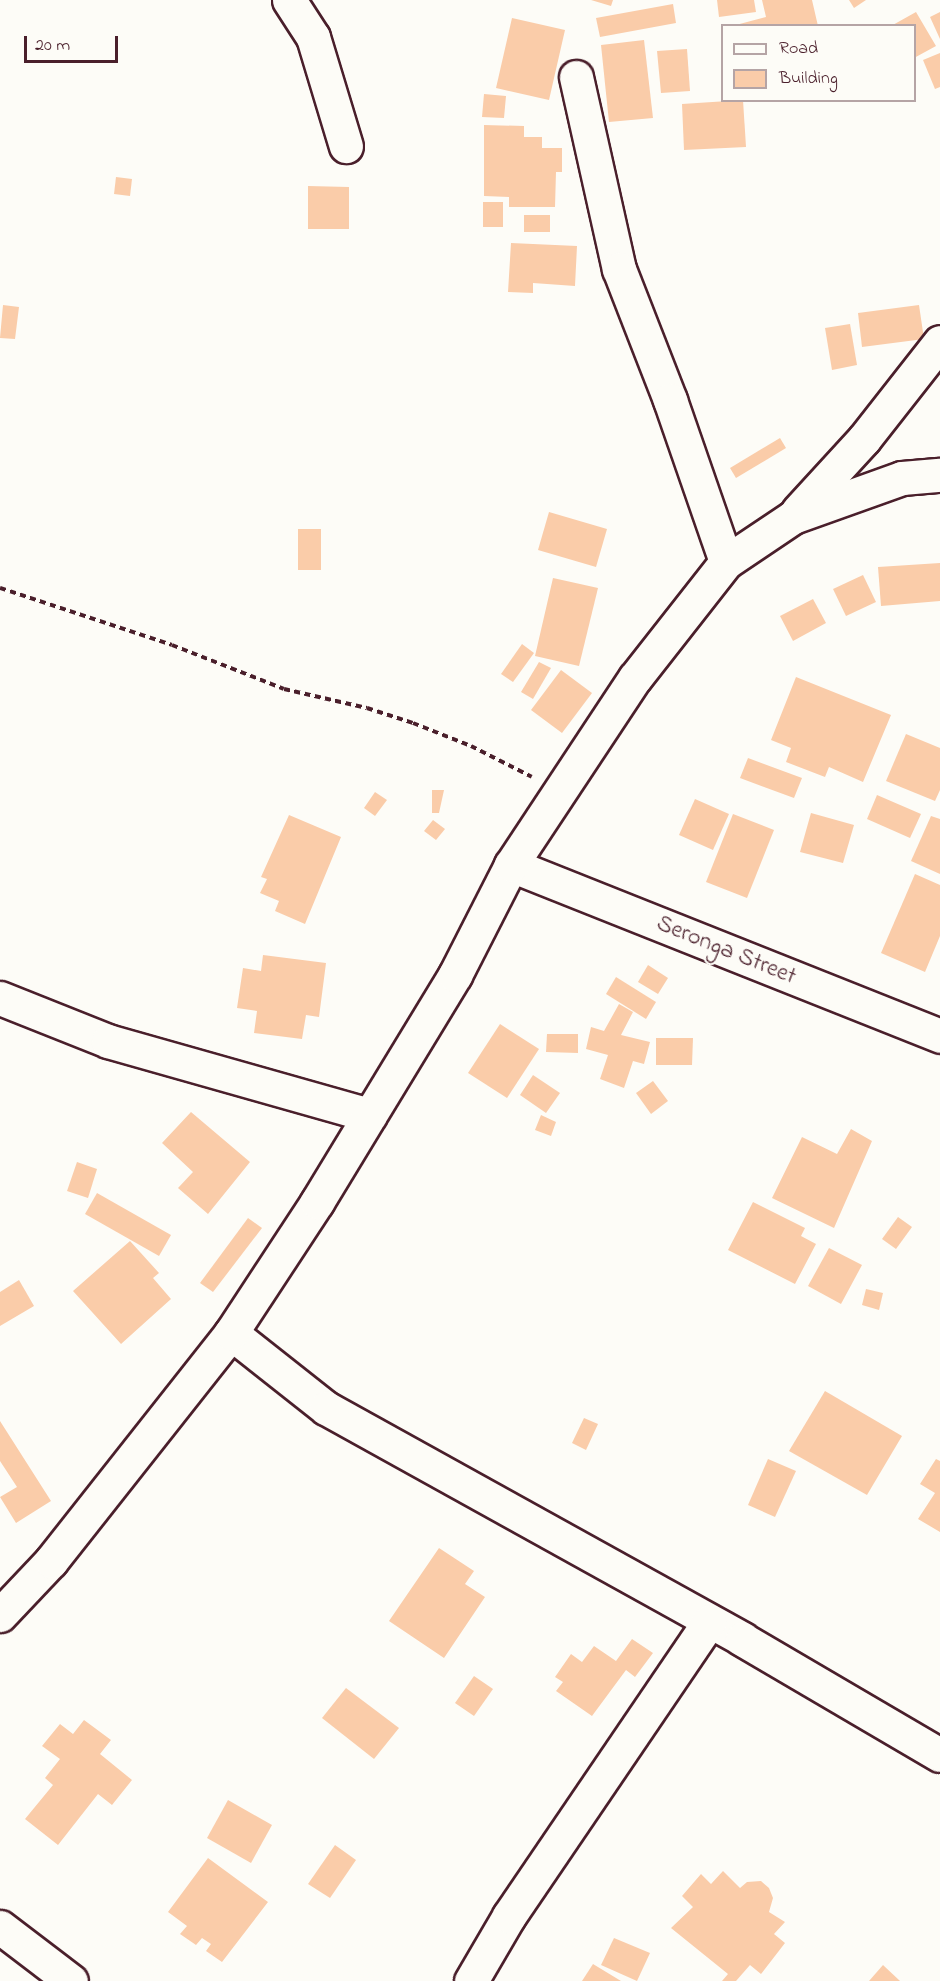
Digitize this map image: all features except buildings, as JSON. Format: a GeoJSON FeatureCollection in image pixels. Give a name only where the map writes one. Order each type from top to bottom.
{"type":"FeatureCollection","features":[{"type":"Feature","properties":{"kind":"street"},"geometry":{"type":"LineString","coordinates":[[289,0],[313,37],[346,146]]}},
{"type":"Feature","properties":{"kind":"street"},"geometry":{"type":"LineString","coordinates":[[576,77],[619,269],[670,400],[726,562]]}},
{"type":"Feature","properties":{"kind":"street"},"geometry":{"type":"LineString","coordinates":[[0,1615],[51,1561],[231,1333],[370,1115],[455,975],[511,866],[635,678],[726,562],[793,517],[864,439],[940,342]]}},
{"type":"Feature","properties":{"kind":"street"},"geometry":{"type":"LineString","coordinates":[[793,517],[902,478],[940,475]]}},
{"type":"Feature","properties":{"kind":"street","name":"Seronga Street"},"geometry":{"type":"LineString","coordinates":[[511,866],[940,1036]]}},
{"type":"Feature","properties":{"kind":"street"},"geometry":{"type":"LineString","coordinates":[[0,998],[108,1041],[370,1115]]}},
{"type":"Feature","properties":{"kind":"street"},"geometry":{"type":"LineString","coordinates":[[231,1333],[326,1408],[709,1622],[940,1755]]}},
{"type":"Feature","properties":{"kind":"street"},"geometry":{"type":"LineString","coordinates":[[471,1981],[509,1916],[709,1622]]}},
{"type":"Feature","properties":{"kind":"street"},"geometry":{"type":"LineString","coordinates":[[0,1927],[71,1981]]}},
{"type":"Feature","properties":{"kind":"path"},"geometry":{"type":"LineString","coordinates":[[0,588],[172,645],[285,689],[367,708],[413,723],[471,746],[562,790]]}}]}
